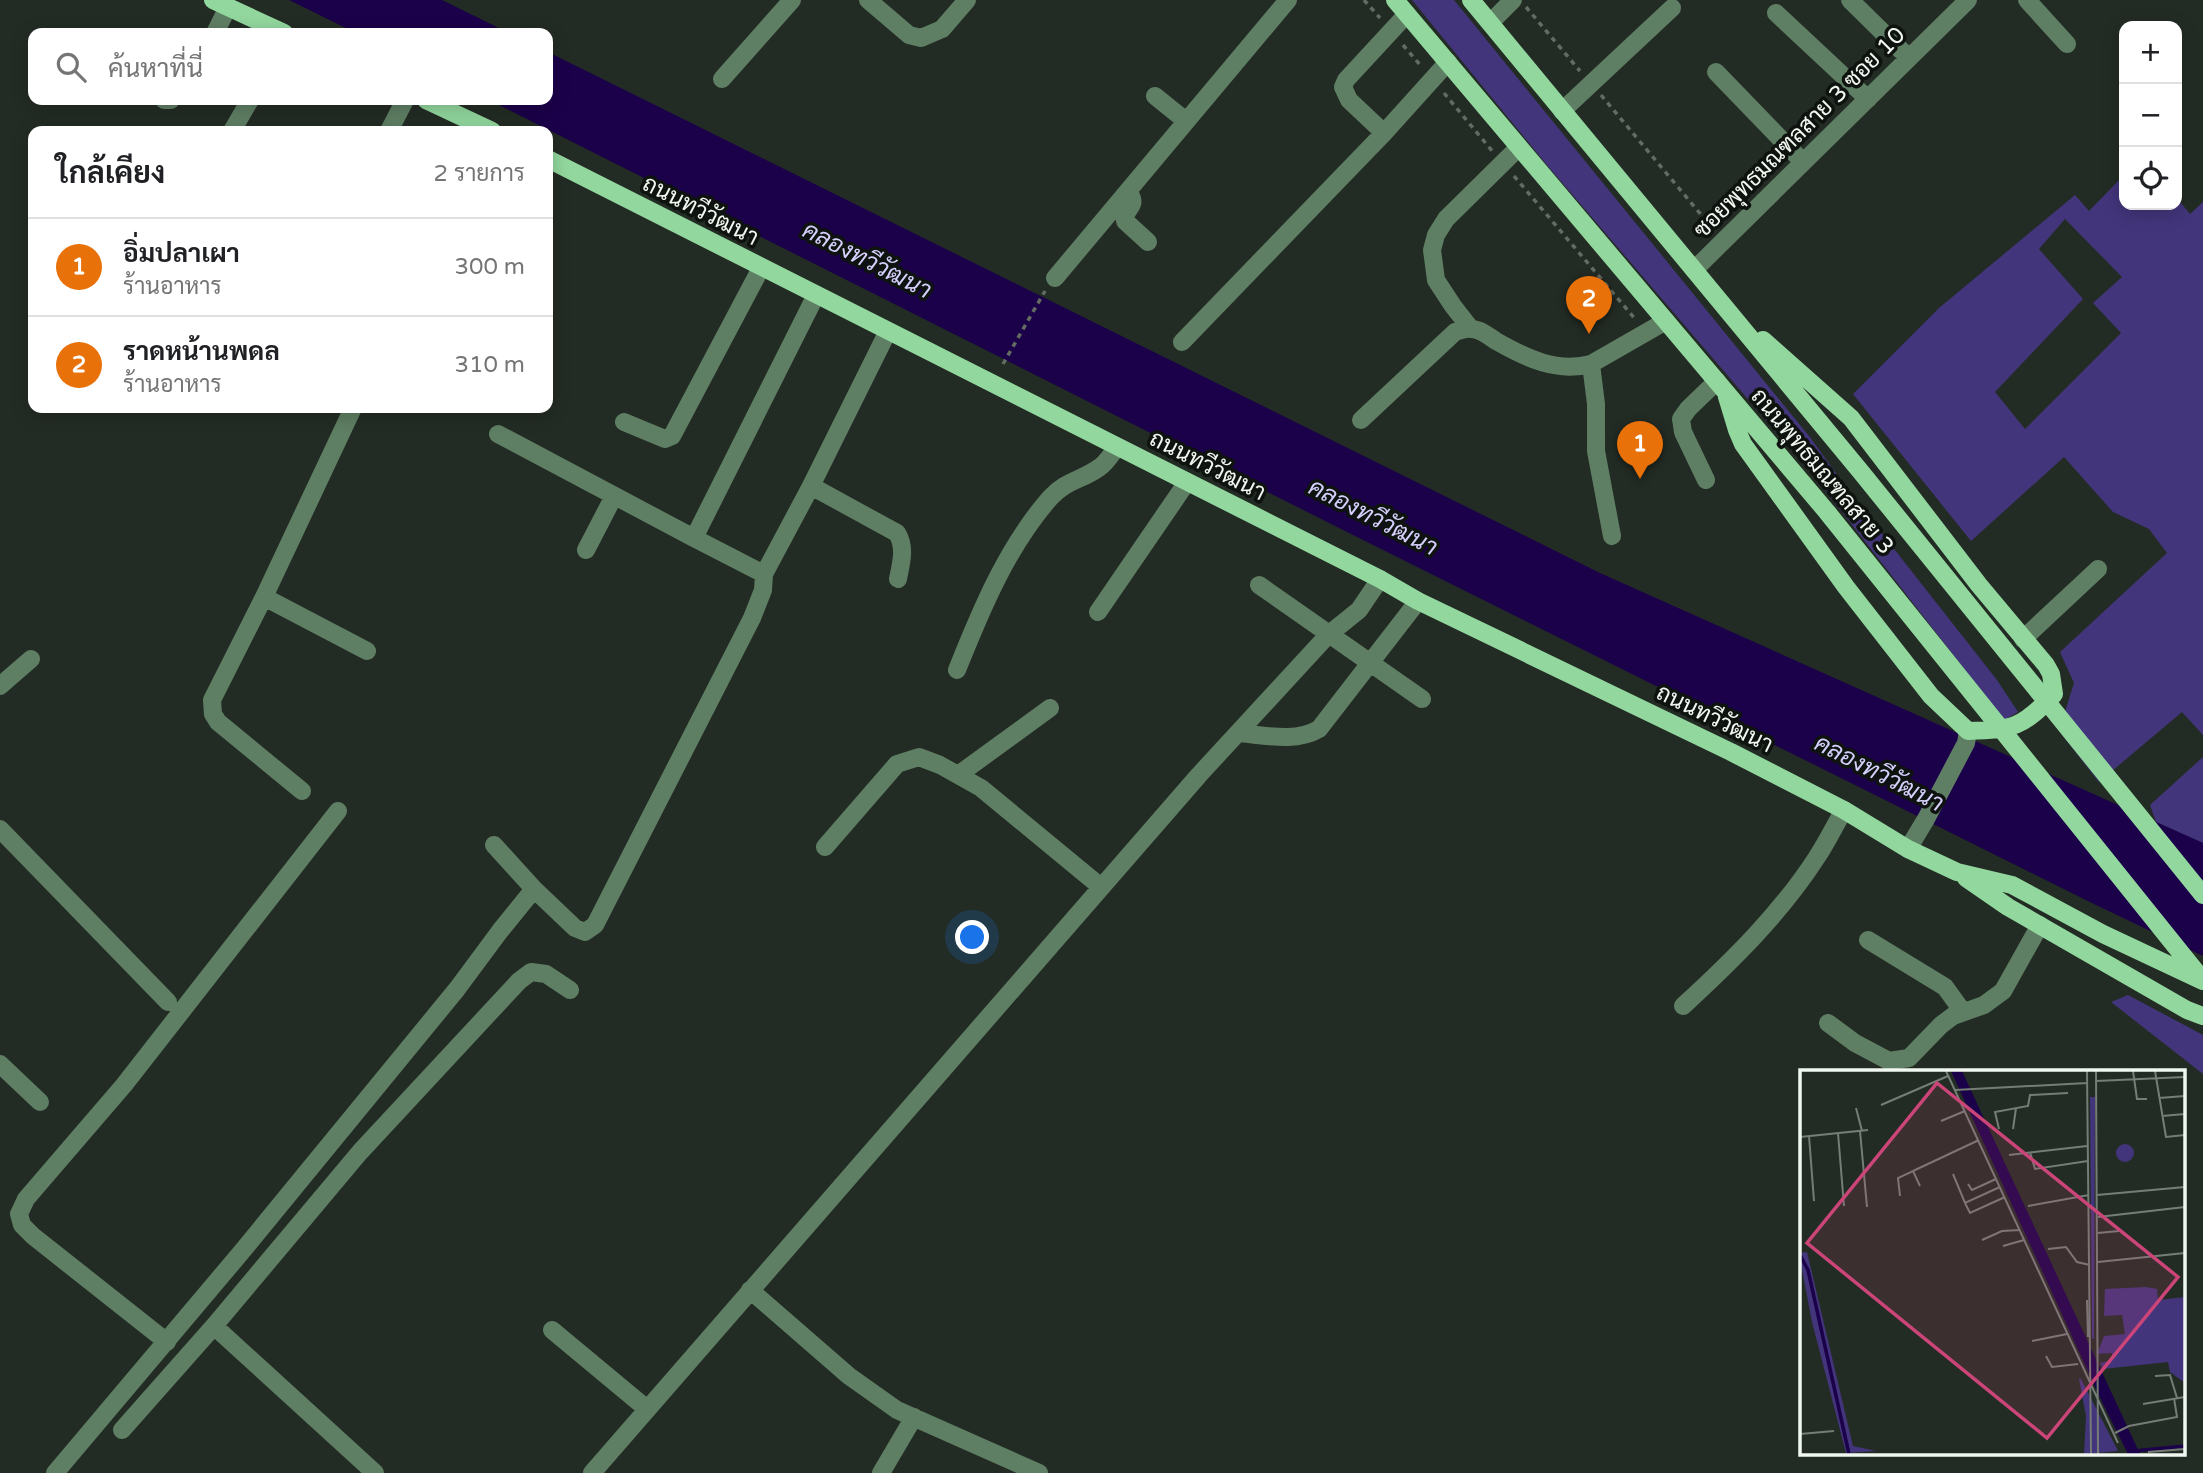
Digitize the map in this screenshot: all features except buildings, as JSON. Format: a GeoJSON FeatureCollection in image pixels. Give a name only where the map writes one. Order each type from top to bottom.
{"type":"FeatureCollection","features":[{"type":"Feature","properties":{"kind":"main road","name":"ถนนพุทธมณฑลสาย 3"},"geometry":{"type":"LineString","coordinates":[[1471,0],[1861,472],[2203,895]]}},
{"type":"Feature","properties":{"kind":"main road"},"geometry":{"type":"LineString","coordinates":[[220,4],[271,28]]}},
{"type":"Feature","properties":{"kind":"main road","name":"ถนนพุทธมณฑลสาย 3"},"geometry":{"type":"LineString","coordinates":[[1401,7],[1827,512],[2203,981]]}},
{"type":"Feature","properties":{"kind":"main road"},"geometry":{"type":"LineString","coordinates":[[437,105],[481,126]]}},
{"type":"Feature","properties":{"kind":"main road","name":"ถนนทวีวัฒนา"},"geometry":{"type":"LineString","coordinates":[[553,162],[1380,579],[1418,601],[1731,752],[1843,810],[1908,849],[1957,872],[2008,907],[2187,1010],[2203,1016]]}},
{"type":"Feature","properties":{"kind":"main road"},"geometry":{"type":"LineString","coordinates":[[1719,300],[1851,418],[1979,585],[1994,600],[2051,674],[2054,694],[2038,711],[2021,724],[1967,737],[1931,696],[1846,587],[1743,444],[1721,387]]}},
{"type":"Feature","properties":{"kind":"main road","name":"ถนนทวีวัฒนา"},"geometry":{"type":"LineString","coordinates":[[1957,872],[2012,885],[2103,934],[2203,981]]}},
{"type":"Feature","properties":{"kind":"street"},"geometry":{"type":"LineString","coordinates":[[722,79],[792,0]]}},
{"type":"Feature","properties":{"kind":"street"},"geometry":{"type":"LineString","coordinates":[[869,0],[909,35],[921,38],[942,29],[967,0]]}},
{"type":"Feature","properties":{"kind":"street"},"geometry":{"type":"LineString","coordinates":[[1051,283],[1288,0]]}},
{"type":"Feature","properties":{"kind":"street"},"geometry":{"type":"LineString","coordinates":[[1490,23],[1513,0]]}},
{"type":"Feature","properties":{"kind":"street"},"geometry":{"type":"LineString","coordinates":[[1850,0],[1909,58]]}},
{"type":"Feature","properties":{"kind":"street","name":"ซอยพุทธมณฑลสาย 3 ซอย 10"},"geometry":{"type":"LineString","coordinates":[[1694,270],[1968,0]]}},
{"type":"Feature","properties":{"kind":"street"},"geometry":{"type":"LineString","coordinates":[[2027,0],[2067,44]]}},
{"type":"Feature","properties":{"kind":"street"},"geometry":{"type":"LineString","coordinates":[[216,28],[220,4]]}},
{"type":"Feature","properties":{"kind":"street"},"geometry":{"type":"LineString","coordinates":[[1384,134],[1349,100],[1343,87],[1401,7]]}},
{"type":"Feature","properties":{"kind":"street"},"geometry":{"type":"LineString","coordinates":[[1562,111],[1672,8]]}},
{"type":"Feature","properties":{"kind":"street"},"geometry":{"type":"LineString","coordinates":[[1776,13],[1868,99]]}},
{"type":"Feature","properties":{"kind":"street"},"geometry":{"type":"LineString","coordinates":[[1182,342],[1384,134],[1448,62]]}},
{"type":"Feature","properties":{"kind":"street"},"geometry":{"type":"LineString","coordinates":[[1716,72],[1803,163]]}},
{"type":"Feature","properties":{"kind":"street"},"geometry":{"type":"LineString","coordinates":[[1155,96],[1186,121]]}},
{"type":"Feature","properties":{"kind":"street"},"geometry":{"type":"LineString","coordinates":[[235,126],[247,105]]}},
{"type":"Feature","properties":{"kind":"street"},"geometry":{"type":"LineString","coordinates":[[392,126],[403,105]]}},
{"type":"Feature","properties":{"kind":"street"},"geometry":{"type":"LineString","coordinates":[[1471,329],[1436,279],[1432,250],[1436,235],[1446,219],[1519,147]]}},
{"type":"Feature","properties":{"kind":"street"},"geometry":{"type":"LineString","coordinates":[[1128,191],[1133,204],[1125,216],[1125,221],[1148,242]]}},
{"type":"Feature","properties":{"kind":"street"},"geometry":{"type":"LineString","coordinates":[[624,422],[665,439],[672,436],[761,268]]}},
{"type":"Feature","properties":{"kind":"street"},"geometry":{"type":"LineString","coordinates":[[694,538],[816,295]]}},
{"type":"Feature","properties":{"kind":"street"},"geometry":{"type":"LineString","coordinates":[[1361,421],[1454,332],[1471,329],[1482,332],[1527,358],[1556,366],[1580,367],[1591,364],[1665,321]]}},
{"type":"Feature","properties":{"kind":"street"},"geometry":{"type":"LineString","coordinates":[[494,845],[534,889],[575,928],[585,932],[595,925],[752,618],[763,590],[764,574],[888,331]]}},
{"type":"Feature","properties":{"kind":"street"},"geometry":{"type":"LineString","coordinates":[[1591,364],[1596,404],[1596,452],[1612,536]]}},
{"type":"Feature","properties":{"kind":"street"},"geometry":{"type":"LineString","coordinates":[[1706,480],[1683,432],[1681,419],[1688,409],[1721,387]]}},
{"type":"Feature","properties":{"kind":"street"},"geometry":{"type":"LineString","coordinates":[[302,791],[218,722],[213,714],[212,700],[352,413]]}},
{"type":"Feature","properties":{"kind":"street"},"geometry":{"type":"LineString","coordinates":[[498,434],[764,574]]}},
{"type":"Feature","properties":{"kind":"street"},"geometry":{"type":"LineString","coordinates":[[957,670],[990,593],[1024,533],[1051,497],[1067,482],[1101,467],[1117,447]]}},
{"type":"Feature","properties":{"kind":"street"},"geometry":{"type":"LineString","coordinates":[[1098,612],[1187,482]]}},
{"type":"Feature","properties":{"kind":"street"},"geometry":{"type":"LineString","coordinates":[[811,486],[897,533],[903,550],[898,579]]}},
{"type":"Feature","properties":{"kind":"street"},"geometry":{"type":"LineString","coordinates":[[586,550],[614,496]]}},
{"type":"Feature","properties":{"kind":"street"},"geometry":{"type":"LineString","coordinates":[[2023,639],[2098,569]]}},
{"type":"Feature","properties":{"kind":"street"},"geometry":{"type":"LineString","coordinates":[[592,1473],[1101,887],[1328,635],[1359,610],[1380,579]]}},
{"type":"Feature","properties":{"kind":"street"},"geometry":{"type":"LineString","coordinates":[[1259,585],[1422,699]]}},
{"type":"Feature","properties":{"kind":"street"},"geometry":{"type":"LineString","coordinates":[[264,597],[367,651]]}},
{"type":"Feature","properties":{"kind":"street"},"geometry":{"type":"LineString","coordinates":[[1238,733],[1295,737],[1319,729],[1418,601]]}},
{"type":"Feature","properties":{"kind":"street"},"geometry":{"type":"LineString","coordinates":[[0,686],[31,659]]}},
{"type":"Feature","properties":{"kind":"street"},"geometry":{"type":"LineString","coordinates":[[958,775],[1050,708]]}},
{"type":"Feature","properties":{"kind":"street"},"geometry":{"type":"LineString","coordinates":[[1908,849],[1967,737]]}},
{"type":"Feature","properties":{"kind":"street"},"geometry":{"type":"LineString","coordinates":[[825,847],[897,764],[919,757],[940,765],[981,788],[1101,887]]}},
{"type":"Feature","properties":{"kind":"street"},"geometry":{"type":"LineString","coordinates":[[1683,1006],[1725,968],[1791,892],[1817,858],[1843,810]]}},
{"type":"Feature","properties":{"kind":"street"},"geometry":{"type":"LineString","coordinates":[[167,1342],[33,1236],[22,1225],[19,1214],[26,1199],[124,1085],[338,811]]}},
{"type":"Feature","properties":{"kind":"street"},"geometry":{"type":"LineString","coordinates":[[0,829],[168,1002]]}},
{"type":"Feature","properties":{"kind":"street"},"geometry":{"type":"LineString","coordinates":[[55,1473],[167,1342],[457,989],[534,889]]}},
{"type":"Feature","properties":{"kind":"street"},"geometry":{"type":"LineString","coordinates":[[1828,1023],[1856,1043],[1889,1061],[1909,1058],[1941,1024],[1953,1016],[1984,1005],[2003,991],[2040,925]]}},
{"type":"Feature","properties":{"kind":"street"},"geometry":{"type":"LineString","coordinates":[[1868,940],[1945,987],[1963,1012]]}},
{"type":"Feature","properties":{"kind":"street"},"geometry":{"type":"LineString","coordinates":[[122,1430],[214,1326],[360,1152],[519,981],[531,972],[546,974],[570,990]]}},
{"type":"Feature","properties":{"kind":"street"},"geometry":{"type":"LineString","coordinates":[[0,1064],[40,1102]]}},
{"type":"Feature","properties":{"kind":"street"},"geometry":{"type":"LineString","coordinates":[[750,1290],[865,1388],[897,1410],[1039,1473]]}},
{"type":"Feature","properties":{"kind":"street"},"geometry":{"type":"LineString","coordinates":[[214,1326],[375,1473]]}},
{"type":"Feature","properties":{"kind":"street"},"geometry":{"type":"LineString","coordinates":[[552,1330],[647,1409]]}},
{"type":"Feature","properties":{"kind":"street"},"geometry":{"type":"LineString","coordinates":[[881,1473],[914,1417]]}},
{"type":"Feature","properties":{"kind":"path"},"geometry":{"type":"LineString","coordinates":[[1520,0],[1724,241]]}},
{"type":"Feature","properties":{"kind":"path"},"geometry":{"type":"LineString","coordinates":[[1003,364],[1051,283]]}},
{"type":"Feature","properties":{"kind":"shaded area"},"geometry":{"type":"Polygon","coordinates":[[[1412,0],[1454,0],[1809,436],[1997,680],[2018,712],[2004,720],[1814,476],[1546,164],[1412,0]]]}},
{"type":"Feature","properties":{"kind":"shaded area"},"geometry":{"type":"Polygon","coordinates":[[[2119,180],[2119,210],[2182,210],[2182,204],[2190,214],[2203,202],[2203,735],[2182,712],[2099,782],[2059,731],[2074,683],[2060,652],[2167,553],[2149,529],[2113,512],[2064,457],[1971,541],[1853,394],[1939,308],[2075,195],[2089,211],[2119,180]],[[2065,219],[2039,249],[2083,299],[1995,392],[2025,429],[2121,333],[2093,303],[2122,277],[2065,219]]]}},
{"type":"Feature","properties":{"kind":"shaded area"},"geometry":{"type":"Polygon","coordinates":[[[2203,757],[2203,843],[2156,822],[2150,805],[2203,757]]]}},
{"type":"Feature","properties":{"kind":"shaded area"},"geometry":{"type":"Polygon","coordinates":[[[2128,995],[2203,1035],[2203,1074],[2111,1002],[2128,995]]]}},
{"type":"Feature","properties":{"kind":"water"},"geometry":{"type":"Polygon","coordinates":[[[289,0],[442,0],[499,28],[346,28],[289,0]]]}},
{"type":"Feature","properties":{"kind":"water","name":"คลองทวีวัฒนา"},"geometry":{"type":"Polygon","coordinates":[[[553,54],[1600,573],[2203,843],[2203,956],[1357,537],[553,132],[553,126],[541,126],[499,105],[553,105],[553,54]]]}},
{"type":"Feature","properties":{"kind":"place","name":"ราดหน้านพดล"},"geometry":{"type":"Point","coordinates":[1589,334]}},
{"type":"Feature","properties":{"kind":"place","name":"อิ่มปลาเผา"},"geometry":{"type":"Point","coordinates":[1640,479]}}]}
